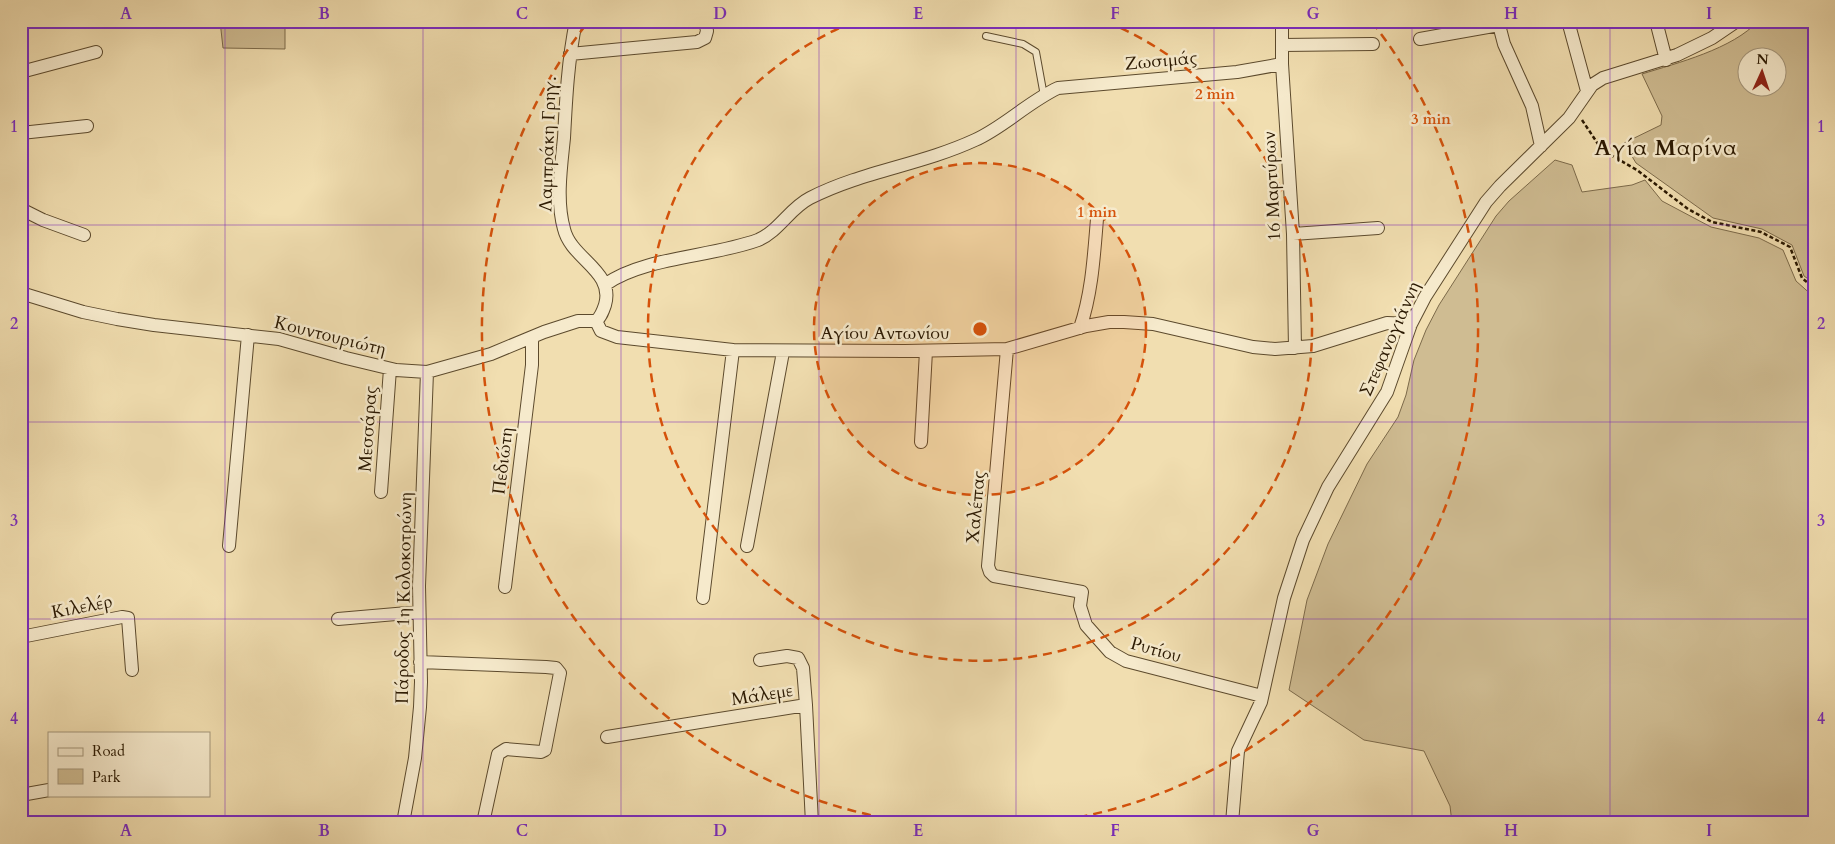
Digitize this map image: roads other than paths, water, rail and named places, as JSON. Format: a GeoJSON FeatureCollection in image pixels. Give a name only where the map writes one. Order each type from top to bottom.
{"type":"FeatureCollection","features":[{"type":"Feature","properties":{"kind":"street","name":"Λαμπράκη Γρηγ."},"geometry":{"type":"LineString","coordinates":[[576,21],[570,54],[561,182],[563,225],[565,234],[572,246],[606,284]]}},
{"type":"Feature","properties":{"kind":"street"},"geometry":{"type":"LineString","coordinates":[[570,54],[697,42],[705,38],[707,31],[705,21]]}},
{"type":"Feature","properties":{"kind":"street","name":"16 Μαρτύρων"},"geometry":{"type":"LineString","coordinates":[[1282,21],[1282,64],[1293,234],[1295,348]]}},
{"type":"Feature","properties":{"kind":"street"},"geometry":{"type":"LineString","coordinates":[[1568,21],[1587,91]]}},
{"type":"Feature","properties":{"kind":"street"},"geometry":{"type":"LineString","coordinates":[[1656,21],[1666,60]]}},
{"type":"Feature","properties":{"kind":"street","name":"Στεφανογιάννη"},"geometry":{"type":"LineString","coordinates":[[1232,823],[1238,751],[1262,696],[1284,598],[1303,540],[1317,508],[1340,465],[1387,392],[1411,324],[1425,297],[1486,202],[1575,111],[1587,91],[1598,80],[1666,60],[1712,38],[1737,21]]}},
{"type":"Feature","properties":{"kind":"street"},"geometry":{"type":"LineString","coordinates":[[1420,39],[1499,23],[1504,44],[1532,106],[1541,146]]}},
{"type":"Feature","properties":{"kind":"street"},"geometry":{"type":"LineString","coordinates":[[1282,45],[1373,44]]}},
{"type":"Feature","properties":{"kind":"street"},"geometry":{"type":"LineString","coordinates":[[21,72],[96,52]]}},
{"type":"Feature","properties":{"kind":"street","name":"Ζωσιμάς"},"geometry":{"type":"LineString","coordinates":[[606,284],[622,275],[656,264],[719,251],[764,237],[807,199],[862,176],[938,155],[974,140],[995,130],[1058,88],[1237,72],[1282,64]]}},
{"type":"Feature","properties":{"kind":"street"},"geometry":{"type":"LineString","coordinates":[[21,133],[87,126]]}},
{"type":"Feature","properties":{"kind":"street"},"geometry":{"type":"LineString","coordinates":[[21,209],[84,235]]}},
{"type":"Feature","properties":{"kind":"street"},"geometry":{"type":"LineString","coordinates":[[1080,328],[1090,285],[1097,219]]}},
{"type":"Feature","properties":{"kind":"street"},"geometry":{"type":"LineString","coordinates":[[1293,234],[1378,228]]}},
{"type":"Feature","properties":{"kind":"street"},"geometry":{"type":"LineString","coordinates":[[596,322],[606,302],[606,284]]}},
{"type":"Feature","properties":{"kind":"street","name":"Κουντουριώτη"},"geometry":{"type":"LineString","coordinates":[[21,293],[83,312],[117,319],[293,342],[390,369],[428,372],[491,354],[544,332],[578,321],[596,322]]}},
{"type":"Feature","properties":{"kind":"street","name":"Αγίου Αντωνίου"},"geometry":{"type":"LineString","coordinates":[[596,322],[602,331],[617,337],[733,350],[783,352],[1007,350],[1080,328],[1109,322],[1166,326],[1203,337],[1253,347],[1295,348],[1312,346],[1387,323],[1411,324]]}},
{"type":"Feature","properties":{"kind":"street"},"geometry":{"type":"LineString","coordinates":[[229,546],[248,336]]}},
{"type":"Feature","properties":{"kind":"street","name":"Πεδιώτη"},"geometry":{"type":"LineString","coordinates":[[505,587],[532,365],[532,338]]}},
{"type":"Feature","properties":{"kind":"street"},"geometry":{"type":"LineString","coordinates":[[703,598],[733,350]]}},
{"type":"Feature","properties":{"kind":"street","name":"Χαλέπας"},"geometry":{"type":"LineString","coordinates":[[1007,350],[989,556],[990,572],[994,576],[1082,592]]}},
{"type":"Feature","properties":{"kind":"street"},"geometry":{"type":"LineString","coordinates":[[921,442],[926,351]]}},
{"type":"Feature","properties":{"kind":"street"},"geometry":{"type":"LineString","coordinates":[[747,546],[783,352]]}},
{"type":"Feature","properties":{"kind":"street","name":"Μεσσάρας"},"geometry":{"type":"LineString","coordinates":[[381,492],[390,369]]}},
{"type":"Feature","properties":{"kind":"street","name":"Πάροδος 1η Κολοκοτρώνη"},"geometry":{"type":"LineString","coordinates":[[404,823],[418,730],[419,612],[428,372]]}},
{"type":"Feature","properties":{"kind":"street","name":"Ρυτίου"},"geometry":{"type":"LineString","coordinates":[[1082,592],[1080,606],[1086,624],[1115,656],[1126,661],[1262,696]]}},
{"type":"Feature","properties":{"kind":"street"},"geometry":{"type":"LineString","coordinates":[[338,618],[419,612]]}},
{"type":"Feature","properties":{"kind":"street","name":"Κιλελέρ"},"geometry":{"type":"LineString","coordinates":[[21,637],[122,617],[128,618],[132,670]]}},
{"type":"Feature","properties":{"kind":"street"},"geometry":{"type":"LineString","coordinates":[[760,660],[787,656],[798,658],[803,668],[806,706]]}},
{"type":"Feature","properties":{"kind":"street"},"geometry":{"type":"LineString","coordinates":[[420,662],[542,666],[556,668],[560,674],[544,750],[541,752],[506,749],[498,754],[483,823]]}},
{"type":"Feature","properties":{"kind":"street","name":"Μάλεμε"},"geometry":{"type":"LineString","coordinates":[[607,737],[806,706],[812,823]]}},
{"type":"Feature","properties":{"kind":"street"},"geometry":{"type":"LineString","coordinates":[[21,795],[48,790]]}},
{"type":"Feature","properties":{"kind":"lane"},"geometry":{"type":"LineString","coordinates":[[986,36],[1023,44],[1036,52],[1044,96]]}},
{"type":"Feature","properties":{"kind":"district","name":"Αγία Μαρίνα"},"geometry":{"type":"Point","coordinates":[1666,148]}}]}
